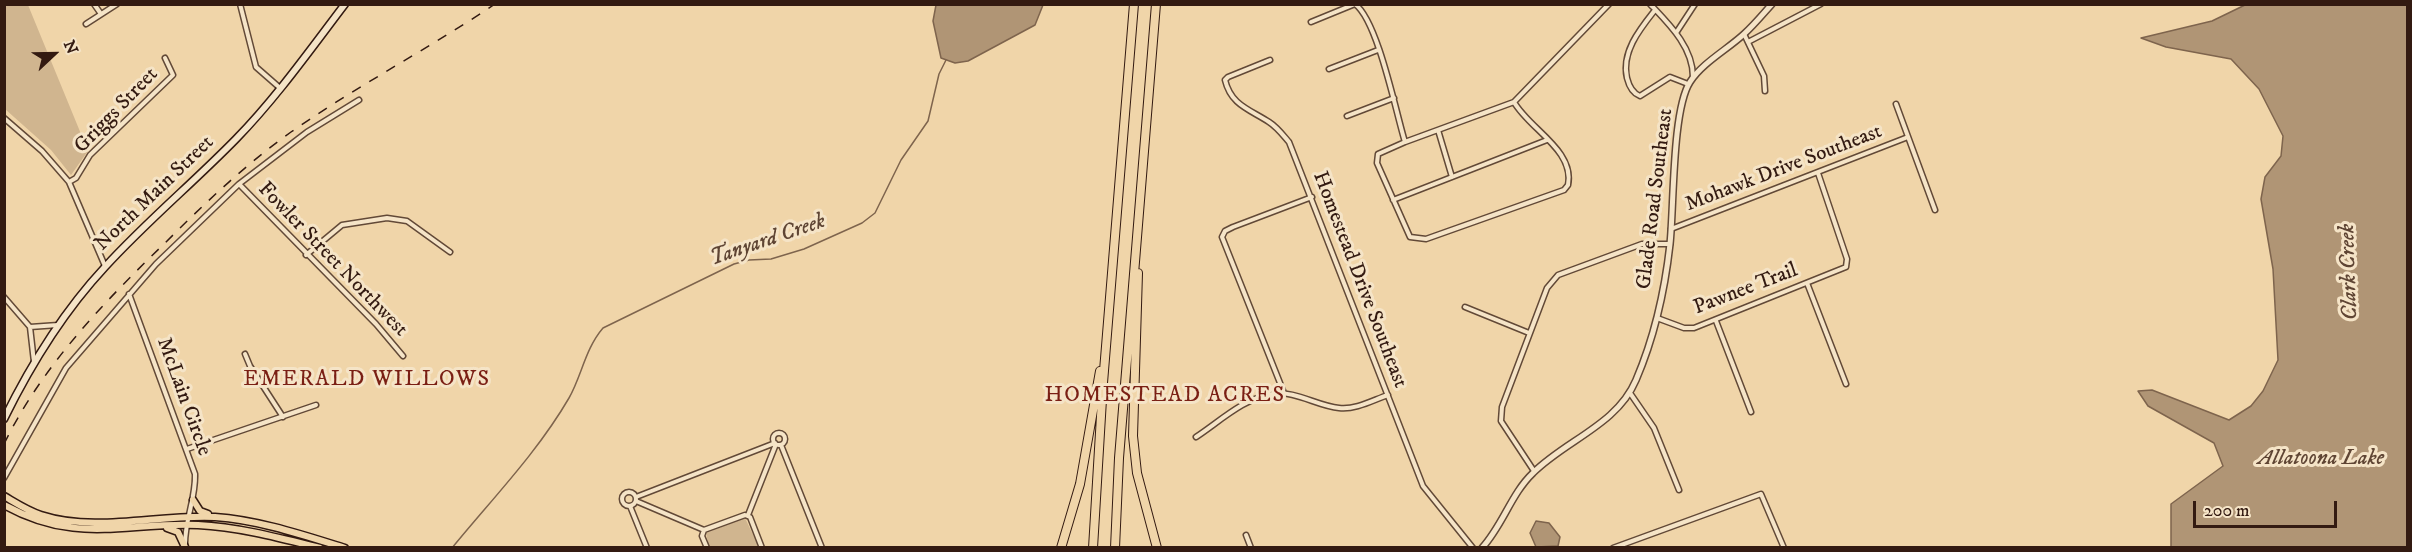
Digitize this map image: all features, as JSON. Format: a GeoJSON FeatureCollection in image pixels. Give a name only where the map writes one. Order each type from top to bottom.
{"type":"FeatureCollection","features":[{"type":"Feature","properties":{"kind":"highway"},"geometry":{"type":"LineString","coordinates":[[1093,548],[1106,346],[1134,4]]}},
{"type":"Feature","properties":{"kind":"highway"},"geometry":{"type":"LineString","coordinates":[[1115,548],[1156,4]]}},
{"type":"Feature","properties":{"kind":"highway"},"geometry":{"type":"LineString","coordinates":[[1137,239],[1139,289],[1132,436],[1137,473],[1157,548]]}},
{"type":"Feature","properties":{"kind":"highway"},"geometry":{"type":"LineString","coordinates":[[1061,548],[1080,484],[1106,346]]}},
{"type":"Feature","properties":{"kind":"main road","name":"North Main Street"},"geometry":{"type":"LineString","coordinates":[[4,418],[34,363],[59,325],[105,266],[236,139],[280,88],[345,4]]}},
{"type":"Feature","properties":{"kind":"main road"},"geometry":{"type":"LineString","coordinates":[[193,500],[200,511],[220,518]]}},
{"type":"Feature","properties":{"kind":"main road"},"geometry":{"type":"LineString","coordinates":[[6,501],[40,515],[70,521],[111,522],[188,516],[246,521],[345,548]]}},
{"type":"Feature","properties":{"kind":"main road"},"geometry":{"type":"LineString","coordinates":[[6,501],[42,522],[68,528],[106,530],[185,525],[244,530],[320,548]]}},
{"type":"Feature","properties":{"kind":"main road"},"geometry":{"type":"LineString","coordinates":[[157,526],[178,532],[185,547]]}},
{"type":"Feature","properties":{"kind":"street"},"geometry":{"type":"LineString","coordinates":[[94,4],[101,14]]}},
{"type":"Feature","properties":{"kind":"street"},"geometry":{"type":"LineString","coordinates":[[86,24],[117,4]]}},
{"type":"Feature","properties":{"kind":"street"},"geometry":{"type":"LineString","coordinates":[[240,4],[256,67],[280,88]]}},
{"type":"Feature","properties":{"kind":"street"},"geometry":{"type":"LineString","coordinates":[[1311,22],[1355,4],[1362,9],[1394,98],[1405,142]]}},
{"type":"Feature","properties":{"kind":"street"},"geometry":{"type":"LineString","coordinates":[[1514,102],[1520,112],[1563,156],[1568,167],[1568,185],[1564,190],[1419,240],[1406,232],[1377,163],[1377,157],[1382,151],[1514,102],[1523,96],[1609,4]]}},
{"type":"Feature","properties":{"kind":"street"},"geometry":{"type":"LineString","coordinates":[[1650,4],[1676,33],[1690,57],[1691,81]]}},
{"type":"Feature","properties":{"kind":"street"},"geometry":{"type":"LineString","coordinates":[[1676,33],[1695,4]]}},
{"type":"Feature","properties":{"kind":"street"},"geometry":{"type":"LineString","coordinates":[[1691,81],[1744,34],[1772,4]]}},
{"type":"Feature","properties":{"kind":"street"},"geometry":{"type":"LineString","coordinates":[[1748,42],[1821,4]]}},
{"type":"Feature","properties":{"kind":"street"},"geometry":{"type":"LineString","coordinates":[[1655,10],[1634,40],[1628,54],[1625,69],[1629,85],[1640,96],[1670,77],[1691,81]]}},
{"type":"Feature","properties":{"kind":"street"},"geometry":{"type":"LineString","coordinates":[[1744,34],[1764,76],[1765,91]]}},
{"type":"Feature","properties":{"kind":"street"},"geometry":{"type":"LineString","coordinates":[[1329,69],[1378,50]]}},
{"type":"Feature","properties":{"kind":"street","name":"Griggs Street"},"geometry":{"type":"LineString","coordinates":[[69,182],[76,178],[98,147],[173,75],[165,58]]}},
{"type":"Feature","properties":{"kind":"street","name":"Homestead Drive Southeast"},"geometry":{"type":"LineString","coordinates":[[1270,60],[1228,77],[1227,86],[1242,108],[1270,122],[1289,142],[1423,486],[1473,548]]}},
{"type":"Feature","properties":{"kind":"street","name":"Glade Road Southeast"},"geometry":{"type":"LineString","coordinates":[[1482,548],[1494,535],[1534,471],[1605,420],[1630,393],[1644,359],[1656,318],[1670,244],[1679,130],[1691,81]]}},
{"type":"Feature","properties":{"kind":"street"},"geometry":{"type":"LineString","coordinates":[[1347,116],[1394,98]]}},
{"type":"Feature","properties":{"kind":"street"},"geometry":{"type":"LineString","coordinates":[[4,478],[66,368],[129,294],[206,214],[239,184],[307,132],[359,100]]}},
{"type":"Feature","properties":{"kind":"street"},"geometry":{"type":"LineString","coordinates":[[1896,104],[1935,210]]}},
{"type":"Feature","properties":{"kind":"street"},"geometry":{"type":"LineString","coordinates":[[4,118],[42,151],[69,182],[105,266]]}},
{"type":"Feature","properties":{"kind":"street"},"geometry":{"type":"LineString","coordinates":[[1437,130],[1452,177]]}},
{"type":"Feature","properties":{"kind":"street","name":"Mohawk Drive Southeast"},"geometry":{"type":"LineString","coordinates":[[1671,229],[1908,136]]}},
{"type":"Feature","properties":{"kind":"street"},"geometry":{"type":"LineString","coordinates":[[1393,200],[1547,140]]}},
{"type":"Feature","properties":{"kind":"street","name":"Pawnee Trail"},"geometry":{"type":"LineString","coordinates":[[1656,318],[1683,328],[1694,328],[1846,267],[1847,259],[1818,173]]}},
{"type":"Feature","properties":{"kind":"street","name":"Fowler Street Northwest"},"geometry":{"type":"LineString","coordinates":[[239,184],[376,324],[403,356]]}},
{"type":"Feature","properties":{"kind":"street"},"geometry":{"type":"LineString","coordinates":[[1284,393],[1222,237],[1225,231],[1233,227],[1312,197]]}},
{"type":"Feature","properties":{"kind":"street"},"geometry":{"type":"LineString","coordinates":[[306,255],[342,225],[394,218],[413,224],[450,252]]}},
{"type":"Feature","properties":{"kind":"street"},"geometry":{"type":"LineString","coordinates":[[1534,471],[1501,421],[1502,407],[1547,288],[1558,275],[1642,244],[1670,244]]}},
{"type":"Feature","properties":{"kind":"street"},"geometry":{"type":"LineString","coordinates":[[1807,283],[1846,384]]}},
{"type":"Feature","properties":{"kind":"street","name":"McLain Circle"},"geometry":{"type":"LineString","coordinates":[[129,294],[188,449],[195,474],[193,500],[185,525],[185,547]]}},
{"type":"Feature","properties":{"kind":"street"},"geometry":{"type":"LineString","coordinates":[[4,297],[30,327],[34,363]]}},
{"type":"Feature","properties":{"kind":"street"},"geometry":{"type":"LineString","coordinates":[[1465,307],[1529,333]]}},
{"type":"Feature","properties":{"kind":"street"},"geometry":{"type":"LineString","coordinates":[[1716,321],[1751,412]]}},
{"type":"Feature","properties":{"kind":"street"},"geometry":{"type":"LineString","coordinates":[[30,327],[59,325]]}},
{"type":"Feature","properties":{"kind":"street"},"geometry":{"type":"LineString","coordinates":[[245,354],[250,366],[283,417]]}},
{"type":"Feature","properties":{"kind":"street"},"geometry":{"type":"LineString","coordinates":[[1196,437],[1247,403],[1270,394],[1284,393],[1341,408],[1353,407],[1388,395]]}},
{"type":"Feature","properties":{"kind":"street"},"geometry":{"type":"LineString","coordinates":[[1630,393],[1654,428],[1679,490]]}},
{"type":"Feature","properties":{"kind":"street"},"geometry":{"type":"LineString","coordinates":[[188,449],[316,405]]}},
{"type":"Feature","properties":{"kind":"street"},"geometry":{"type":"LineString","coordinates":[[630,506],[636,499],[777,444]]}},
{"type":"Feature","properties":{"kind":"street"},"geometry":{"type":"LineString","coordinates":[[762,548],[748,515],[777,444]]}},
{"type":"Feature","properties":{"kind":"street"},"geometry":{"type":"LineString","coordinates":[[777,444],[822,548]]}},
{"type":"Feature","properties":{"kind":"street"},"geometry":{"type":"LineString","coordinates":[[647,548],[630,506],[622,501],[624,494],[630,492],[636,499],[704,530],[748,515]]}},
{"type":"Feature","properties":{"kind":"street"},"geometry":{"type":"LineString","coordinates":[[1613,548],[1761,494],[1784,548]]}},
{"type":"Feature","properties":{"kind":"street"},"geometry":{"type":"LineString","coordinates":[[704,530],[702,536],[707,548]]}},
{"type":"Feature","properties":{"kind":"street"},"geometry":{"type":"LineString","coordinates":[[1246,536],[1251,548]]}},
{"type":"Feature","properties":{"kind":"shaded area"},"geometry":{"type":"Polygon","coordinates":[[[4,5],[28,5],[88,151],[71,175],[51,150],[5,109],[4,5]]]}},
{"type":"Feature","properties":{"kind":"shaded area"},"geometry":{"type":"Polygon","coordinates":[[[745,518],[759,547],[709,547],[706,533],[745,518]]]}},
{"type":"Feature","properties":{"kind":"water"},"geometry":{"type":"Polygon","coordinates":[[[936,4],[1043,5],[1035,25],[968,61],[955,63],[941,58],[933,21],[936,4]]]}},
{"type":"Feature","properties":{"kind":"water","name":"Allatoona Lake"},"geometry":{"type":"Polygon","coordinates":[[[2245,5],[2407,5],[2407,547],[2171,547],[2171,504],[2223,466],[2214,443],[2148,406],[2138,391],[2152,390],[2229,420],[2251,406],[2263,391],[2278,360],[2273,269],[2261,199],[2265,177],[2281,156],[2283,136],[2259,89],[2231,59],[2166,47],[2141,38],[2212,21],[2245,5]]]}},
{"type":"Feature","properties":{"kind":"water"},"geometry":{"type":"Polygon","coordinates":[[[1536,521],[1549,523],[1560,537],[1558,546],[1536,547],[1530,533],[1536,521]]]}},
{"type":"Feature","properties":{"kind":"waterway","name":"Tanyard Creek"},"geometry":{"type":"LineString","coordinates":[[452,548],[543,438],[569,398],[588,353],[603,328],[734,264],[749,260],[771,259],[804,249],[862,223],[875,213],[901,160],[928,121],[939,74],[946,60]]}},
{"type":"Feature","properties":{"kind":"railway"},"geometry":{"type":"LineString","coordinates":[[4,444],[19,415],[76,336],[142,265],[226,185],[274,145],[316,115],[495,4]]}},
{"type":"Feature","properties":{"kind":"district","name":"EMERALD WILLOWS"},"geometry":{"type":"Point","coordinates":[367,380]}},
{"type":"Feature","properties":{"kind":"district","name":"HOMESTEAD ACRES"},"geometry":{"type":"Point","coordinates":[1165,396]}},
{"type":"Feature","properties":{"kind":"water label","name":"Clark Creek"},"geometry":{"type":"Point","coordinates":[2350,272]}}]}
